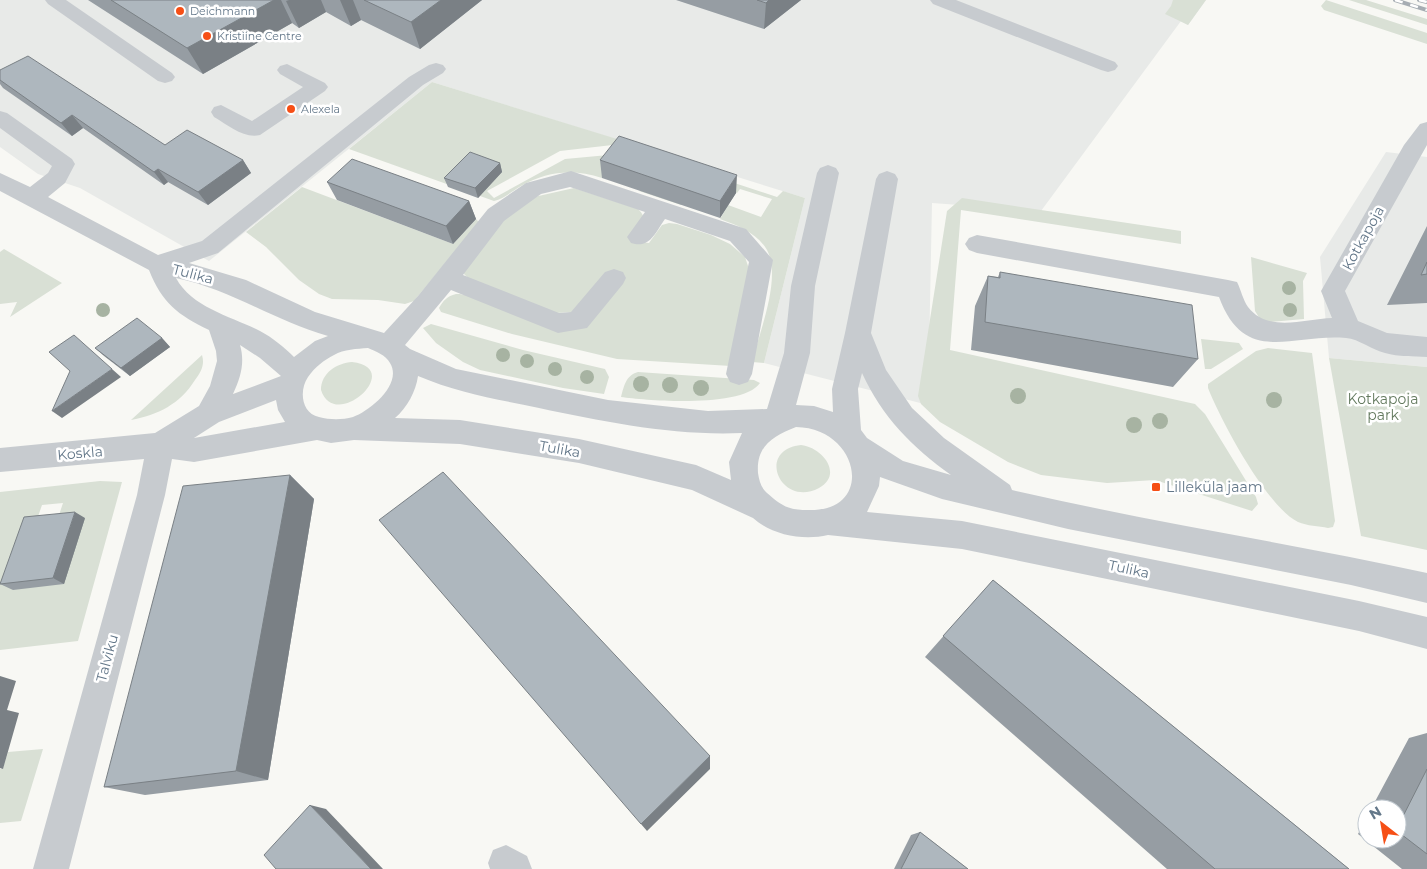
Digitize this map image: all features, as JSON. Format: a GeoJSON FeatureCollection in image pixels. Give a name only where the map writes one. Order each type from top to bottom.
{"type":"FeatureCollection","features":[{"type":"Feature","properties":{"kind":"street"},"geometry":{"type":"LineString","coordinates":[[54,0],[165,77]]}},
{"type":"Feature","properties":{"kind":"street"},"geometry":{"type":"LineString","coordinates":[[939,0],[1108,66]]}},
{"type":"Feature","properties":{"kind":"street"},"geometry":{"type":"LineString","coordinates":[[158,264],[210,247],[416,81],[436,69]]}},
{"type":"Feature","properties":{"kind":"street"},"geometry":{"type":"LineString","coordinates":[[221,112],[253,130],[318,86],[287,70]]}},
{"type":"Feature","properties":{"kind":"street"},"geometry":{"type":"LineString","coordinates":[[0,118],[64,164],[57,178],[32,198]]}},
{"type":"Feature","properties":{"kind":"street","name":"Kotkapoja"},"geometry":{"type":"LineString","coordinates":[[1348,328],[1333,291],[1419,158],[1427,129]]}},
{"type":"Feature","properties":{"kind":"street"},"geometry":{"type":"LineString","coordinates":[[777,420],[797,354],[803,286],[828,173]]}},
{"type":"Feature","properties":{"kind":"street"},"geometry":{"type":"LineString","coordinates":[[386,347],[446,278],[487,211],[534,188],[570,179],[738,235],[761,260],[739,374]]}},
{"type":"Feature","properties":{"kind":"street"},"geometry":{"type":"LineString","coordinates":[[887,179],[858,333],[845,389],[854,440],[866,465],[866,483],[860,500],[846,514],[829,522],[807,526],[773,517],[760,507],[748,492],[743,474],[743,457],[750,442],[762,429],[777,420],[795,416],[813,417],[832,423],[854,440],[895,471],[942,486],[1068,516],[1351,571],[1427,588]]}},
{"type":"Feature","properties":{"kind":"street","name":"Tulika"},"geometry":{"type":"LineString","coordinates":[[0,181],[158,264],[208,277],[240,288],[306,319],[386,347],[453,379],[608,411],[708,423],[777,420]]}},
{"type":"Feature","properties":{"kind":"street"},"geometry":{"type":"LineString","coordinates":[[639,237],[660,209]]}},
{"type":"Feature","properties":{"kind":"street"},"geometry":{"type":"LineString","coordinates":[[977,244],[1228,288],[1232,304],[1249,326],[1274,333],[1348,328],[1387,344],[1427,347]]}},
{"type":"Feature","properties":{"kind":"street","name":"Tulika"},"geometry":{"type":"LineString","coordinates":[[158,264],[172,293],[194,309],[253,340],[285,363],[292,379]]}},
{"type":"Feature","properties":{"kind":"street"},"geometry":{"type":"LineString","coordinates":[[446,278],[558,323],[578,321],[614,278]]}},
{"type":"Feature","properties":{"kind":"street"},"geometry":{"type":"LineString","coordinates":[[209,414],[230,370],[230,345],[220,324]]}},
{"type":"Feature","properties":{"kind":"street"},"geometry":{"type":"LineString","coordinates":[[858,333],[869,364],[890,400],[924,439],[1012,502]]}},
{"type":"Feature","properties":{"kind":"street"},"geometry":{"type":"LineString","coordinates":[[345,340],[386,347],[405,372],[404,380],[402,390],[391,406],[374,420],[352,429],[330,432],[303,424],[294,415],[289,404],[292,379],[304,362],[322,348],[345,340]]}},
{"type":"Feature","properties":{"kind":"street","name":"Koskla"},"geometry":{"type":"LineString","coordinates":[[160,446],[209,414],[292,379]]}},
{"type":"Feature","properties":{"kind":"street","name":"Koskla"},"geometry":{"type":"LineString","coordinates":[[0,460],[160,446],[194,450],[316,429]]}},
{"type":"Feature","properties":{"kind":"street","name":"Tulika"},"geometry":{"type":"LineString","coordinates":[[352,429],[460,432],[579,451],[696,478],[760,507]]}},
{"type":"Feature","properties":{"kind":"street","name":"Talviku"},"geometry":{"type":"LineString","coordinates":[[51,869],[151,494],[160,446]]}},
{"type":"Feature","properties":{"kind":"street","name":"Tulika"},"geometry":{"type":"LineString","coordinates":[[829,522],[962,535],[1359,616],[1427,633]]}},
{"type":"Feature","properties":{"kind":"shaded area"},"geometry":{"type":"Polygon","coordinates":[[[0,0],[1206,0],[1188,25],[1181,21],[1041,211],[932,203],[928,405],[764,363],[805,198],[432,82],[209,261],[80,188],[38,174],[0,147],[0,0]]]}},
{"type":"Feature","properties":{"kind":"shaded area"},"geometry":{"type":"Polygon","coordinates":[[[1386,152],[1427,157],[1427,367],[1329,358],[1320,257],[1386,152]]]}},
{"type":"Feature","properties":{"kind":"green space"},"geometry":{"type":"Polygon","coordinates":[[[1173,0],[1206,0],[1188,25],[1165,14],[1173,0]]]}},
{"type":"Feature","properties":{"kind":"green space"},"geometry":{"type":"Polygon","coordinates":[[[1326,0],[1427,33],[1427,44],[1324,10],[1321,6],[1326,0]]]}},
{"type":"Feature","properties":{"kind":"green space"},"geometry":{"type":"Polygon","coordinates":[[[1349,0],[1366,0],[1427,19],[1427,25],[1349,0]]]}},
{"type":"Feature","properties":{"kind":"green space"},"geometry":{"type":"Polygon","coordinates":[[[432,82],[630,143],[560,151],[487,191],[494,198],[565,159],[630,153],[622,155],[602,178],[581,173],[561,173],[541,177],[494,201],[349,149],[432,82]]]}},
{"type":"Feature","properties":{"kind":"green space"},"geometry":{"type":"Polygon","coordinates":[[[698,171],[777,197],[783,191],[805,198],[764,363],[752,362],[768,306],[771,290],[771,262],[767,250],[758,239],[740,227],[720,219],[728,205],[761,217],[772,199],[740,189],[737,193],[699,181],[681,205],[639,191],[698,171]]]}},
{"type":"Feature","properties":{"kind":"green space"},"geometry":{"type":"Polygon","coordinates":[[[302,187],[453,244],[476,219],[479,222],[414,301],[405,304],[378,300],[332,299],[319,294],[299,280],[266,247],[246,232],[302,187]]]}},
{"type":"Feature","properties":{"kind":"green space"},"geometry":{"type":"Polygon","coordinates":[[[574,188],[638,209],[644,220],[640,242],[649,243],[662,225],[669,223],[677,224],[711,235],[730,244],[745,257],[751,275],[731,366],[617,359],[512,334],[441,312],[439,308],[444,301],[456,294],[474,297],[545,327],[572,312],[556,313],[470,280],[464,274],[464,269],[513,209],[534,197],[574,188]]]}},
{"type":"Feature","properties":{"kind":"green space"},"geometry":{"type":"Polygon","coordinates":[[[962,198],[1181,231],[1181,244],[961,210],[950,350],[1195,404],[1205,414],[1256,497],[1258,504],[1252,511],[1155,480],[1107,483],[1041,475],[1008,462],[940,422],[921,404],[918,396],[947,211],[962,198]]]}},
{"type":"Feature","properties":{"kind":"green space"},"geometry":{"type":"Polygon","coordinates":[[[4,249],[62,283],[10,317],[17,302],[0,304],[0,252],[4,249]]]}},
{"type":"Feature","properties":{"kind":"green space"},"geometry":{"type":"Polygon","coordinates":[[[1251,257],[1307,273],[1303,281],[1304,319],[1270,322],[1260,319],[1255,311],[1251,257]]]}},
{"type":"Feature","properties":{"kind":"green space"},"geometry":{"type":"Polygon","coordinates":[[[431,324],[523,350],[605,369],[609,377],[604,394],[563,388],[480,370],[463,362],[436,343],[423,328],[431,324]]]}},
{"type":"Feature","properties":{"kind":"green space"},"geometry":{"type":"Polygon","coordinates":[[[1201,339],[1239,343],[1243,349],[1211,369],[1205,369],[1201,339]]]}},
{"type":"Feature","properties":{"kind":"green space"},"geometry":{"type":"Polygon","coordinates":[[[1268,348],[1312,353],[1335,521],[1333,527],[1328,528],[1298,522],[1286,513],[1273,499],[1246,462],[1223,421],[1208,388],[1208,384],[1256,351],[1268,348]]]}},
{"type":"Feature","properties":{"kind":"green space"},"geometry":{"type":"Polygon","coordinates":[[[202,355],[203,365],[201,371],[182,396],[168,407],[150,415],[131,420],[202,355]]]}},
{"type":"Feature","properties":{"kind":"green space","name":"Kotkapoja park"},"geometry":{"type":"Polygon","coordinates":[[[1329,358],[1427,367],[1427,550],[1361,536],[1329,358]]]}},
{"type":"Feature","properties":{"kind":"green space"},"geometry":{"type":"Polygon","coordinates":[[[352,362],[367,367],[372,375],[370,385],[351,402],[339,405],[329,401],[321,390],[324,379],[331,370],[341,364],[352,362]]]}},
{"type":"Feature","properties":{"kind":"green space"},"geometry":{"type":"Polygon","coordinates":[[[638,372],[754,380],[760,383],[750,391],[716,399],[673,401],[621,397],[628,378],[638,372]]]}},
{"type":"Feature","properties":{"kind":"green space"},"geometry":{"type":"Polygon","coordinates":[[[801,445],[817,451],[823,456],[830,469],[830,476],[826,483],[819,488],[805,492],[794,490],[784,485],[776,466],[779,457],[787,449],[801,445]]]}},
{"type":"Feature","properties":{"kind":"green space"},"geometry":{"type":"Polygon","coordinates":[[[100,481],[122,482],[78,641],[0,650],[0,492],[100,481]],[[63,503],[42,505],[13,589],[57,521],[63,503]]]}},
{"type":"Feature","properties":{"kind":"green space"},"geometry":{"type":"Polygon","coordinates":[[[43,749],[21,821],[0,823],[0,769],[3,768],[8,752],[43,749]]]}},
{"type":"Feature","properties":{"kind":"building"},"geometry":{"type":"Polygon","coordinates":[[[111,0],[274,0],[187,48],[111,0]]]}},
{"type":"Feature","properties":{"kind":"building"},"geometry":{"type":"Polygon","coordinates":[[[364,0],[441,0],[411,22],[364,0]]]}},
{"type":"Feature","properties":{"kind":"building"},"geometry":{"type":"Polygon","coordinates":[[[757,0],[769,0],[766,3],[757,0]]]}},
{"type":"Feature","properties":{"kind":"building"},"geometry":{"type":"Polygon","coordinates":[[[28,56],[165,145],[187,130],[243,160],[198,192],[158,169],[154,172],[72,115],[61,123],[0,80],[0,70],[28,56]]]}},
{"type":"Feature","properties":{"kind":"building"},"geometry":{"type":"Polygon","coordinates":[[[619,136],[737,175],[720,201],[600,160],[619,136]]]}},
{"type":"Feature","properties":{"kind":"building"},"geometry":{"type":"Polygon","coordinates":[[[470,152],[500,163],[475,188],[444,178],[470,152]]]}},
{"type":"Feature","properties":{"kind":"building"},"geometry":{"type":"Polygon","coordinates":[[[352,159],[469,201],[446,226],[327,182],[352,159]]]}},
{"type":"Feature","properties":{"kind":"building"},"geometry":{"type":"Polygon","coordinates":[[[1427,262],[1427,274],[1421,275],[1427,262]]]}},
{"type":"Feature","properties":{"kind":"building"},"geometry":{"type":"Polygon","coordinates":[[[1000,272],[1192,305],[1198,359],[985,322],[988,276],[1000,278],[1000,272]]]}},
{"type":"Feature","properties":{"kind":"building"},"geometry":{"type":"Polygon","coordinates":[[[137,318],[162,338],[121,368],[95,348],[137,318]]]}},
{"type":"Feature","properties":{"kind":"building"},"geometry":{"type":"Polygon","coordinates":[[[74,335],[112,369],[52,411],[70,371],[49,352],[74,335]]]}},
{"type":"Feature","properties":{"kind":"building"},"geometry":{"type":"Polygon","coordinates":[[[443,472],[710,756],[641,824],[379,520],[443,472]]]}},
{"type":"Feature","properties":{"kind":"building"},"geometry":{"type":"Polygon","coordinates":[[[290,475],[236,771],[104,787],[183,486],[290,475]]]}},
{"type":"Feature","properties":{"kind":"building"},"geometry":{"type":"Polygon","coordinates":[[[75,512],[53,578],[0,584],[24,517],[75,512]]]}},
{"type":"Feature","properties":{"kind":"building"},"geometry":{"type":"Polygon","coordinates":[[[993,580],[1349,869],[1215,869],[943,636],[993,580]]]}},
{"type":"Feature","properties":{"kind":"building"},"geometry":{"type":"Polygon","coordinates":[[[1427,769],[1427,854],[1407,839],[1407,808],[1427,769]]]}},
{"type":"Feature","properties":{"kind":"building"},"geometry":{"type":"Polygon","coordinates":[[[310,805],[371,869],[276,869],[264,855],[310,805]]]}},
{"type":"Feature","properties":{"kind":"building"},"geometry":{"type":"Polygon","coordinates":[[[920,832],[968,869],[901,869],[920,832]]]}},
{"type":"Feature","properties":{"kind":"railway"},"geometry":{"type":"LineString","coordinates":[[1395,0],[1427,10]]}},
{"type":"Feature","properties":{"kind":"railway"},"geometry":{"type":"LineString","coordinates":[[1419,0],[1427,2]]}},
{"type":"Feature","properties":{"kind":"place","name":"Deichmann"},"geometry":{"type":"Point","coordinates":[180,11]}},
{"type":"Feature","properties":{"kind":"place","name":"Kristiine Centre"},"geometry":{"type":"Point","coordinates":[207,36]}},
{"type":"Feature","properties":{"kind":"place","name":"Alexela"},"geometry":{"type":"Point","coordinates":[291,109]}},
{"type":"Feature","properties":{"kind":"place","name":"Lilleküla jaam"},"geometry":{"type":"Point","coordinates":[1156,487]}}]}
